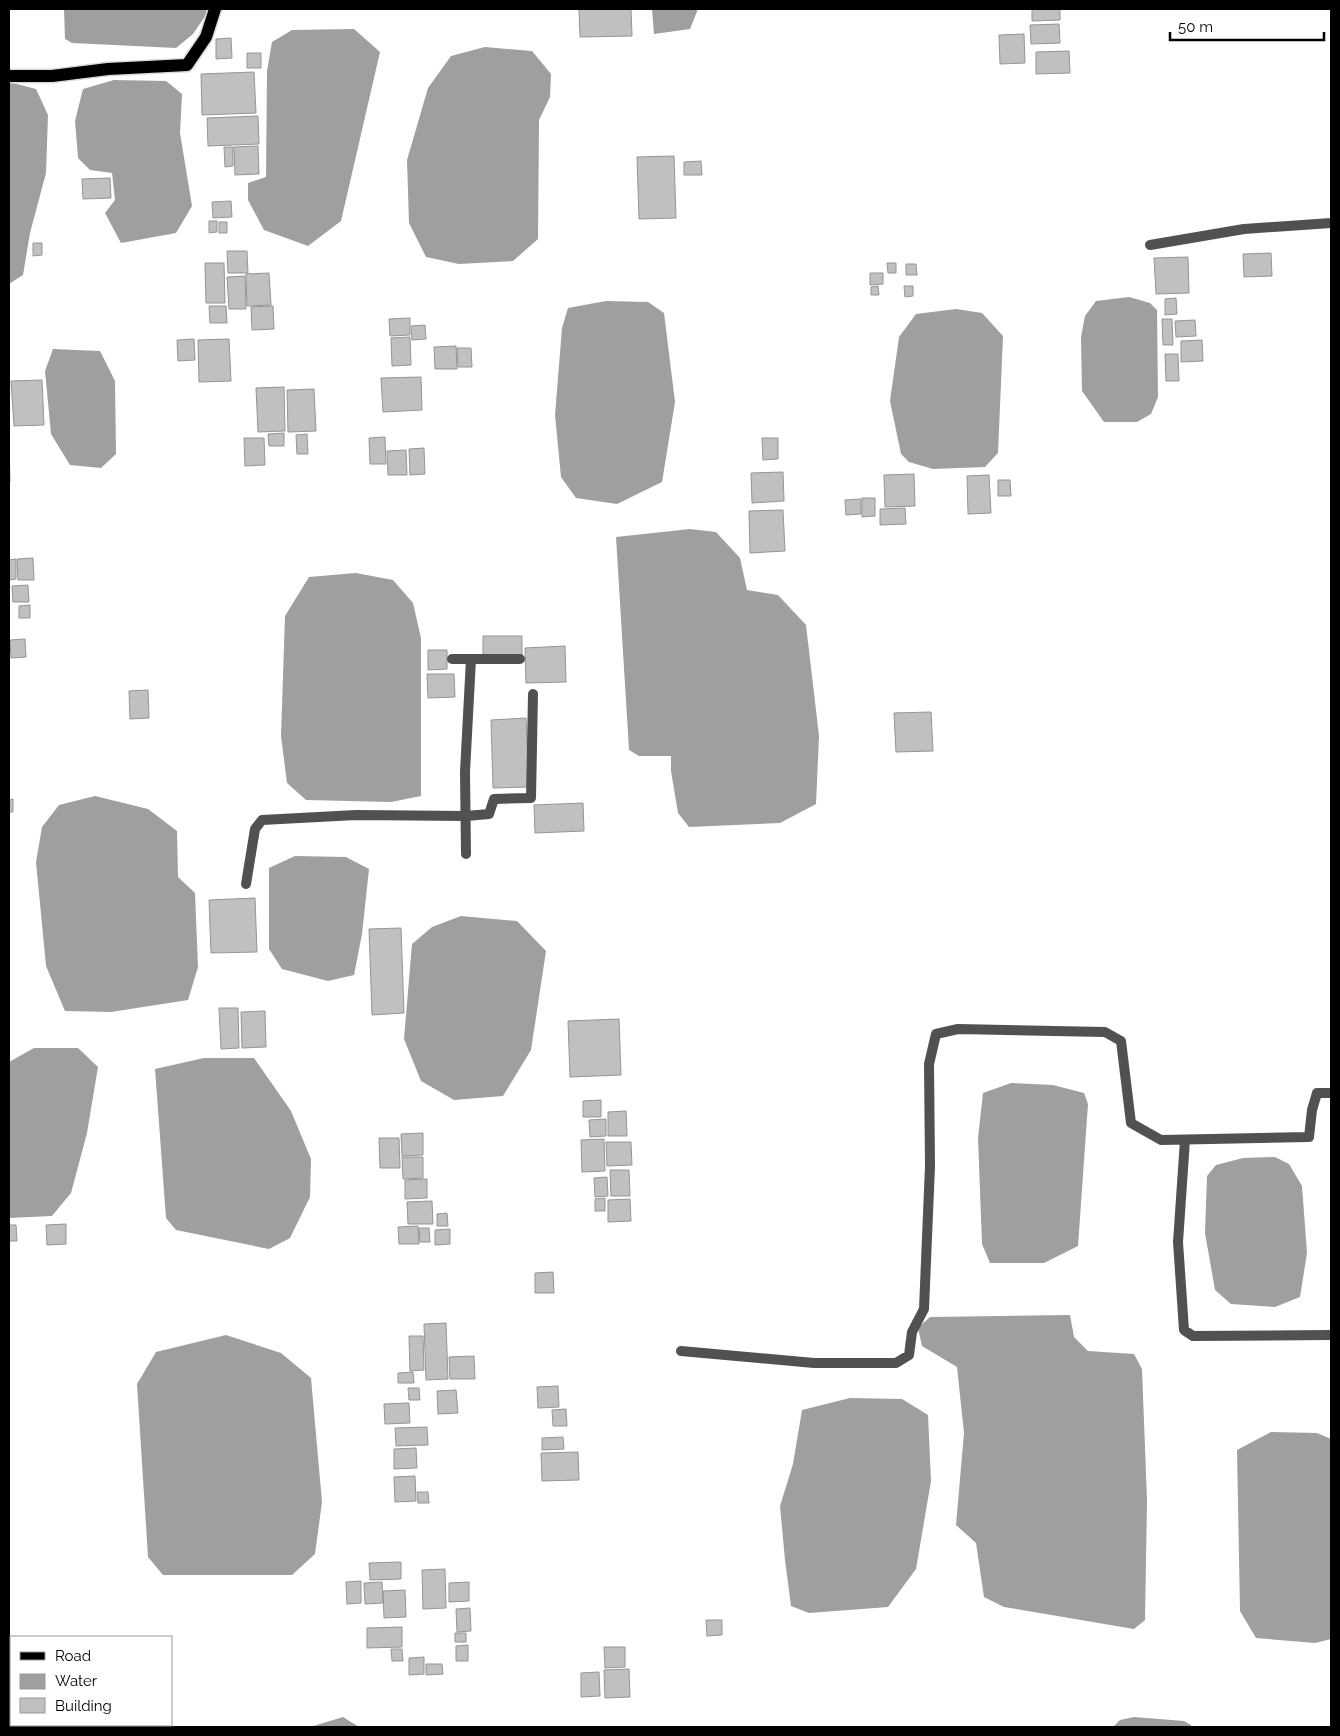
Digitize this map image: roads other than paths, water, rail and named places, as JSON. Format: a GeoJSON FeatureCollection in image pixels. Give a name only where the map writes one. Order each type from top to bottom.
{"type":"FeatureCollection","features":[{"type":"Feature","properties":{"kind":"main road"},"geometry":{"type":"LineString","coordinates":[[9,76],[52,76],[108,69],[187,65],[206,37],[215,9]]}},
{"type":"Feature","properties":{"kind":"street"},"geometry":{"type":"LineString","coordinates":[[1150,245],[1244,229],[1331,223]]}},
{"type":"Feature","properties":{"kind":"street"},"geometry":{"type":"LineString","coordinates":[[452,659],[520,659]]}},
{"type":"Feature","properties":{"kind":"street"},"geometry":{"type":"LineString","coordinates":[[466,854],[465,772],[470,659]]}},
{"type":"Feature","properties":{"kind":"street"},"geometry":{"type":"LineString","coordinates":[[246,884],[255,829],[262,820],[356,815],[466,816],[489,814],[494,799],[531,798],[533,694]]}},
{"type":"Feature","properties":{"kind":"street"},"geometry":{"type":"LineString","coordinates":[[681,1351],[814,1363],[896,1364],[909,1355],[912,1332],[924,1309],[930,1166],[929,1064],[936,1034],[958,1028],[1104,1032],[1121,1041],[1131,1123],[1161,1140],[1309,1137],[1312,1110],[1317,1093],[1331,1093]]}},
{"type":"Feature","properties":{"kind":"street"},"geometry":{"type":"LineString","coordinates":[[1185,1140],[1178,1242],[1184,1330],[1193,1336],[1331,1334]]}},
{"type":"Feature","properties":{"kind":"water"},"geometry":{"type":"Polygon","coordinates":[[[64,9],[210,9],[193,34],[176,48],[72,43],[65,39],[64,9]]]}},
{"type":"Feature","properties":{"kind":"water"},"geometry":{"type":"Polygon","coordinates":[[[652,9],[698,9],[690,29],[654,34],[652,9]]]}},
{"type":"Feature","properties":{"kind":"water"},"geometry":{"type":"Polygon","coordinates":[[[354,29],[380,52],[341,221],[308,246],[264,230],[248,200],[248,183],[266,177],[267,71],[272,42],[292,30],[354,29]]]}},
{"type":"Feature","properties":{"kind":"water"},"geometry":{"type":"Polygon","coordinates":[[[485,47],[532,51],[551,74],[550,97],[539,120],[538,239],[513,261],[459,264],[426,257],[409,223],[407,160],[428,88],[451,56],[485,47]]]}},
{"type":"Feature","properties":{"kind":"water"},"geometry":{"type":"Polygon","coordinates":[[[114,80],[166,81],[182,94],[180,133],[192,206],[176,233],[121,243],[105,213],[115,200],[112,173],[90,170],[78,158],[75,121],[83,89],[114,80]]]}},
{"type":"Feature","properties":{"kind":"water"},"geometry":{"type":"Polygon","coordinates":[[[9,82],[36,89],[48,115],[46,173],[30,233],[23,275],[9,284],[9,82]]]}},
{"type":"Feature","properties":{"kind":"water"},"geometry":{"type":"Polygon","coordinates":[[[1129,297],[1150,303],[1157,310],[1158,397],[1151,414],[1137,422],[1104,422],[1082,391],[1081,337],[1085,316],[1096,301],[1129,297]]]}},
{"type":"Feature","properties":{"kind":"water"},"geometry":{"type":"Polygon","coordinates":[[[606,301],[648,302],[664,313],[675,402],[662,482],[617,504],[576,498],[561,477],[555,415],[562,328],[568,308],[606,301]]]}},
{"type":"Feature","properties":{"kind":"water"},"geometry":{"type":"Polygon","coordinates":[[[956,309],[982,313],[1003,336],[998,453],[985,467],[933,469],[909,462],[901,454],[890,401],[899,337],[916,314],[956,309]]]}},
{"type":"Feature","properties":{"kind":"water"},"geometry":{"type":"Polygon","coordinates":[[[53,349],[100,351],[115,381],[116,454],[101,468],[70,465],[51,434],[45,371],[53,349]]]}},
{"type":"Feature","properties":{"kind":"water"},"geometry":{"type":"Polygon","coordinates":[[[690,529],[716,532],[740,558],[747,590],[778,595],[806,625],[819,736],[816,804],[780,823],[689,827],[678,813],[671,771],[671,756],[639,756],[629,750],[616,537],[690,529]]]}},
{"type":"Feature","properties":{"kind":"water"},"geometry":{"type":"Polygon","coordinates":[[[356,573],[393,580],[413,603],[421,638],[421,796],[391,802],[306,800],[287,783],[281,736],[285,616],[309,577],[356,573]]]}},
{"type":"Feature","properties":{"kind":"water"},"geometry":{"type":"Polygon","coordinates":[[[95,796],[148,809],[177,831],[178,877],[195,893],[198,967],[188,1000],[111,1012],[65,1011],[46,966],[36,862],[42,827],[59,805],[95,796]]]}},
{"type":"Feature","properties":{"kind":"water"},"geometry":{"type":"Polygon","coordinates":[[[295,856],[346,857],[369,869],[362,934],[354,975],[328,981],[282,969],[269,949],[269,868],[295,856]]]}},
{"type":"Feature","properties":{"kind":"water"},"geometry":{"type":"Polygon","coordinates":[[[461,916],[517,921],[546,951],[531,1050],[503,1096],[454,1100],[421,1081],[404,1039],[412,944],[432,927],[461,916]]]}},
{"type":"Feature","properties":{"kind":"water"},"geometry":{"type":"Polygon","coordinates":[[[34,1048],[78,1048],[98,1067],[87,1133],[71,1193],[52,1216],[9,1218],[9,1062],[34,1048]]]}},
{"type":"Feature","properties":{"kind":"water"},"geometry":{"type":"Polygon","coordinates":[[[204,1058],[254,1058],[291,1111],[311,1159],[310,1197],[290,1238],[269,1249],[176,1230],[166,1218],[155,1069],[204,1058]]]}},
{"type":"Feature","properties":{"kind":"water"},"geometry":{"type":"Polygon","coordinates":[[[1011,1083],[1053,1085],[1084,1093],[1088,1104],[1078,1246],[1044,1263],[990,1263],[982,1244],[978,1138],[983,1093],[1011,1083]]]}},
{"type":"Feature","properties":{"kind":"water"},"geometry":{"type":"Polygon","coordinates":[[[1275,1157],[1289,1164],[1302,1186],[1307,1253],[1300,1297],[1275,1307],[1231,1304],[1215,1290],[1205,1233],[1207,1176],[1216,1165],[1243,1158],[1275,1157]]]}},
{"type":"Feature","properties":{"kind":"water"},"geometry":{"type":"Polygon","coordinates":[[[1070,1315],[1074,1337],[1088,1351],[1134,1354],[1142,1369],[1147,1500],[1145,1620],[1134,1629],[1004,1607],[984,1597],[976,1543],[956,1525],[964,1433],[957,1367],[922,1346],[918,1328],[930,1317],[1070,1315]]]}},
{"type":"Feature","properties":{"kind":"water"},"geometry":{"type":"Polygon","coordinates":[[[226,1335],[281,1353],[311,1378],[322,1502],[315,1554],[292,1575],[163,1575],[148,1557],[137,1384],[156,1352],[226,1335]]]}},
{"type":"Feature","properties":{"kind":"water"},"geometry":{"type":"Polygon","coordinates":[[[850,1398],[902,1399],[928,1415],[931,1481],[916,1569],[888,1607],[809,1613],[791,1606],[780,1506],[793,1464],[802,1410],[850,1398]]]}},
{"type":"Feature","properties":{"kind":"water"},"geometry":{"type":"Polygon","coordinates":[[[1271,1432],[1317,1433],[1331,1439],[1331,1639],[1315,1643],[1256,1638],[1240,1611],[1237,1450],[1271,1432]]]}},
{"type":"Feature","properties":{"kind":"water"},"geometry":{"type":"Polygon","coordinates":[[[343,1717],[359,1727],[310,1727],[343,1717]]]}},
{"type":"Feature","properties":{"kind":"water"},"geometry":{"type":"Polygon","coordinates":[[[1134,1717],[1184,1721],[1191,1725],[1191,1727],[1113,1727],[1120,1720],[1134,1717]]]}}]}
